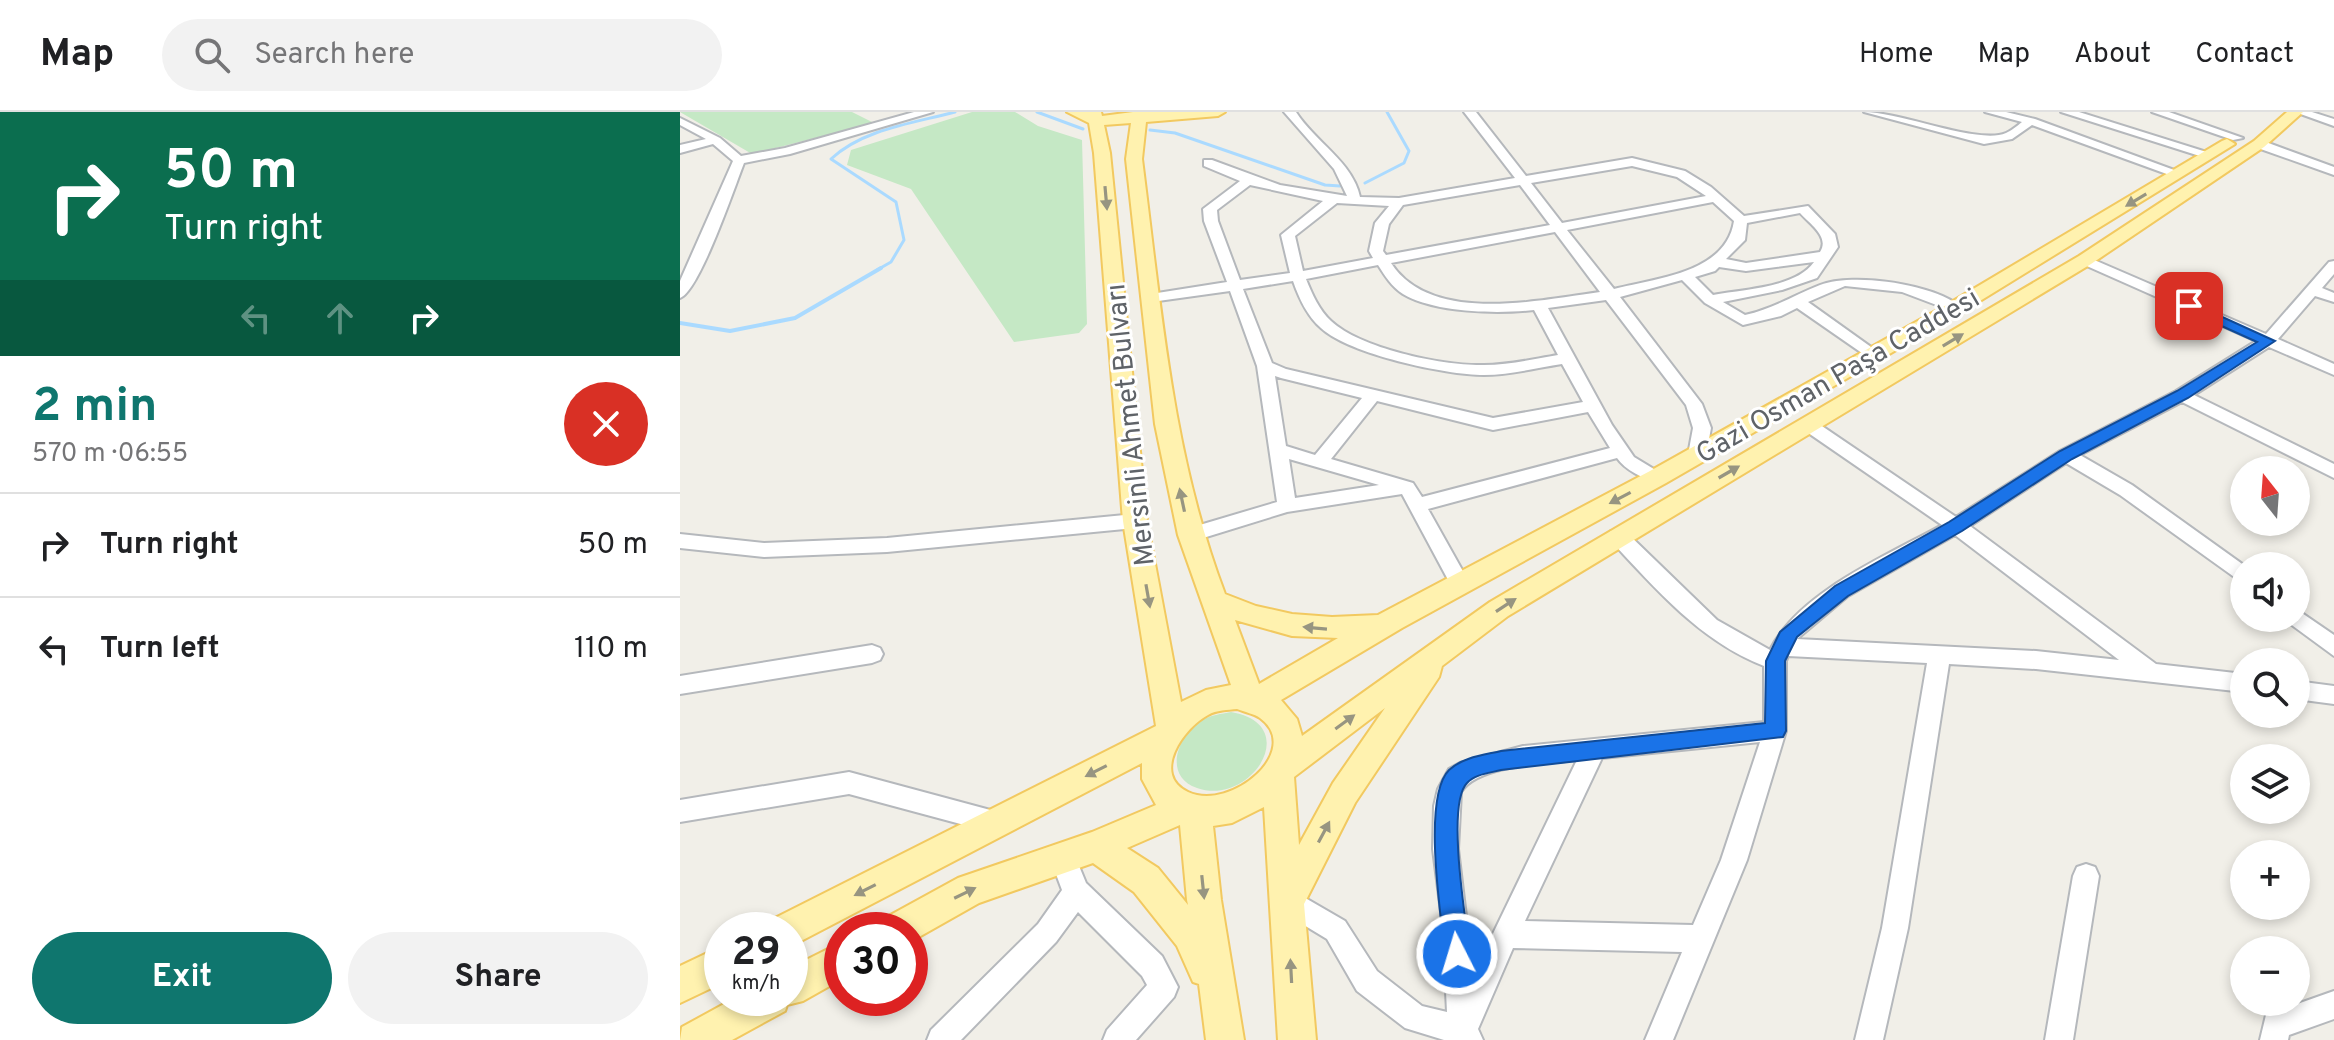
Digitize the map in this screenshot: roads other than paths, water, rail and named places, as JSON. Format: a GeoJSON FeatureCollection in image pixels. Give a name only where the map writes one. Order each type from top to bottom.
{"type":"FeatureCollection","features":[{"type":"Feature","properties":{"kind":"main road"},"geometry":{"type":"LineString","coordinates":[[1074,112],[1096,116],[1218,112]]}},
{"type":"Feature","properties":{"kind":"main road","name":"Gazi Osman Paşa Caddesi"},"geometry":{"type":"LineString","coordinates":[[1392,620],[1658,477],[1955,308],[2210,155],[2272,112]]}},
{"type":"Feature","properties":{"kind":"main road","name":"Gazi Osman Paşa Caddesi"},"geometry":{"type":"LineString","coordinates":[[1280,772],[1499,609],[2085,260],[2259,144],[2299,112]]}},
{"type":"Feature","properties":{"kind":"main road","name":"Mersinli Ahmet Bulvarı"},"geometry":{"type":"LineString","coordinates":[[1140,115],[1134,159],[1166,424],[1190,535],[1253,700]]}},
{"type":"Feature","properties":{"kind":"main road","name":"Mersinli Ahmet Bulvarı"},"geometry":{"type":"LineString","coordinates":[[1096,116],[1135,521],[1168,732]]}},
{"type":"Feature","properties":{"kind":"main road"},"geometry":{"type":"LineString","coordinates":[[1215,601],[1268,621],[1316,629],[1343,629],[1392,620]]}},
{"type":"Feature","properties":{"kind":"main road"},"geometry":{"type":"LineString","coordinates":[[1253,700],[1392,620]]}},
{"type":"Feature","properties":{"kind":"main road"},"geometry":{"type":"LineString","coordinates":[[1288,901],[1344,793],[1442,651]]}},
{"type":"Feature","properties":{"kind":"main road"},"geometry":{"type":"LineString","coordinates":[[808,919],[1168,732],[1198,706],[1218,699],[1253,700],[1273,708],[1284,722],[1289,738],[1287,757],[1266,790],[1249,801],[1230,809],[1191,808],[1174,801],[1161,787],[1156,770],[1158,751],[1168,732]]}},
{"type":"Feature","properties":{"kind":"main road"},"geometry":{"type":"LineString","coordinates":[[1280,772],[1297,1040]]}},
{"type":"Feature","properties":{"kind":"main road"},"geometry":{"type":"LineString","coordinates":[[928,913],[970,890],[1096,846],[1191,808]]}},
{"type":"Feature","properties":{"kind":"main road"},"geometry":{"type":"LineString","coordinates":[[1191,808],[1225,1040]]}},
{"type":"Feature","properties":{"kind":"main road"},"geometry":{"type":"LineString","coordinates":[[1096,846],[1146,880],[1189,934],[1217,991]]}},
{"type":"Feature","properties":{"kind":"main road"},"geometry":{"type":"LineString","coordinates":[[680,985],[704,973]]}},
{"type":"Feature","properties":{"kind":"main road"},"geometry":{"type":"LineString","coordinates":[[695,1040],[739,1016]]}},
{"type":"Feature","properties":{"kind":"street"},"geometry":{"type":"LineString","coordinates":[[881,112],[898,120]]}},
{"type":"Feature","properties":{"kind":"street"},"geometry":{"type":"LineString","coordinates":[[739,160],[786,151],[927,112]]}},
{"type":"Feature","properties":{"kind":"street"},"geometry":{"type":"LineString","coordinates":[[1290,112],[1299,129],[1351,181],[1354,202]]}},
{"type":"Feature","properties":{"kind":"street"},"geometry":{"type":"LineString","coordinates":[[1472,112],[1694,404],[1702,428],[1697,455]]}},
{"type":"Feature","properties":{"kind":"street"},"geometry":{"type":"LineString","coordinates":[[1870,112],[1896,115],[1984,140],[2008,137],[2031,121]]}},
{"type":"Feature","properties":{"kind":"street"},"geometry":{"type":"LineString","coordinates":[[1991,112],[2031,121],[2179,174]]}},
{"type":"Feature","properties":{"kind":"street"},"geometry":{"type":"LineString","coordinates":[[2067,112],[2210,155]]}},
{"type":"Feature","properties":{"kind":"street"},"geometry":{"type":"LineString","coordinates":[[2158,112],[2237,138]]}},
{"type":"Feature","properties":{"kind":"street"},"geometry":{"type":"LineString","coordinates":[[2299,112],[2334,123]]}},
{"type":"Feature","properties":{"kind":"street"},"geometry":{"type":"LineString","coordinates":[[1881,128],[1896,115]]}},
{"type":"Feature","properties":{"kind":"street"},"geometry":{"type":"LineString","coordinates":[[680,121],[716,140],[739,160]]}},
{"type":"Feature","properties":{"kind":"street"},"geometry":{"type":"LineString","coordinates":[[680,149],[716,140]]}},
{"type":"Feature","properties":{"kind":"street"},"geometry":{"type":"LineString","coordinates":[[2259,144],[2334,171]]}},
{"type":"Feature","properties":{"kind":"street"},"geometry":{"type":"LineString","coordinates":[[680,294],[733,182],[739,160]]}},
{"type":"Feature","properties":{"kind":"street"},"geometry":{"type":"LineString","coordinates":[[1208,163],[1246,182],[1333,200],[1399,202],[1632,162],[1681,174],[1741,220]]}},
{"type":"Feature","properties":{"kind":"street"},"geometry":{"type":"LineString","coordinates":[[1246,182],[1210,209],[1211,221],[1265,366],[1287,506]]}},
{"type":"Feature","properties":{"kind":"street"},"geometry":{"type":"LineString","coordinates":[[1151,298],[1383,261],[1716,198]]}},
{"type":"Feature","properties":{"kind":"street"},"geometry":{"type":"LineString","coordinates":[[1333,200],[1288,235],[1302,291],[1326,326],[1345,338],[1400,355],[1473,371],[1505,370],[1567,358]]}},
{"type":"Feature","properties":{"kind":"street"},"geometry":{"type":"LineString","coordinates":[[1399,202],[1382,223],[1376,251],[1392,276],[1409,291],[1445,302],[1498,310],[1540,307],[1610,295],[1710,268],[1738,240],[1741,220]]}},
{"type":"Feature","properties":{"kind":"street"},"geometry":{"type":"LineString","coordinates":[[1710,300],[1777,287],[1812,275],[1831,247],[1830,237],[1803,209],[1741,220]]}},
{"type":"Feature","properties":{"kind":"street"},"geometry":{"type":"LineString","coordinates":[[1717,262],[1746,267],[1825,256]]}},
{"type":"Feature","properties":{"kind":"street"},"geometry":{"type":"LineString","coordinates":[[2085,260],[2334,370]]}},
{"type":"Feature","properties":{"kind":"street"},"geometry":{"type":"LineString","coordinates":[[1659,1040],[1734,860],[1775,731],[1779,654],[1790,632],[1841,591],[1956,526],[2066,455],[2182,395],[2268,341],[2334,265]]}},
{"type":"Feature","properties":{"kind":"street"},"geometry":{"type":"LineString","coordinates":[[1686,276],[1729,315],[1743,320],[1776,313],[1824,288],[1844,282],[1905,288],[1955,308]]}},
{"type":"Feature","properties":{"kind":"street"},"geometry":{"type":"LineString","coordinates":[[2312,289],[2334,298]]}},
{"type":"Feature","properties":{"kind":"street"},"geometry":{"type":"LineString","coordinates":[[1798,302],[1872,355]]}},
{"type":"Feature","properties":{"kind":"street"},"geometry":{"type":"LineString","coordinates":[[1540,307],[1592,406],[1621,451],[1628,461],[1658,477]]}},
{"type":"Feature","properties":{"kind":"street"},"geometry":{"type":"LineString","coordinates":[[1265,366],[1281,373],[1493,424],[1592,406]]}},
{"type":"Feature","properties":{"kind":"street"},"geometry":{"type":"LineString","coordinates":[[1320,460],[1374,394]]}},
{"type":"Feature","properties":{"kind":"street"},"geometry":{"type":"LineString","coordinates":[[2182,395],[2334,472]]}},
{"type":"Feature","properties":{"kind":"street"},"geometry":{"type":"LineString","coordinates":[[1810,426],[1956,526],[2150,672]]}},
{"type":"Feature","properties":{"kind":"street"},"geometry":{"type":"LineString","coordinates":[[1702,428],[1738,431]]}},
{"type":"Feature","properties":{"kind":"street"},"geometry":{"type":"LineString","coordinates":[[1278,450],[1407,487],[1460,584]]}},
{"type":"Feature","properties":{"kind":"street"},"geometry":{"type":"LineString","coordinates":[[1417,505],[1621,451]]}},
{"type":"Feature","properties":{"kind":"street"},"geometry":{"type":"LineString","coordinates":[[2066,455],[2149,505],[2230,566]]}},
{"type":"Feature","properties":{"kind":"street"},"geometry":{"type":"LineString","coordinates":[[1190,535],[1287,506],[1407,487]]}},
{"type":"Feature","properties":{"kind":"street"},"geometry":{"type":"LineString","coordinates":[[680,541],[764,550],[887,545],[1135,521]]}},
{"type":"Feature","properties":{"kind":"street"},"geometry":{"type":"LineString","coordinates":[[1618,536],[1704,621],[1750,654],[1871,650],[1939,657],[2036,660],[2230,681]]}},
{"type":"Feature","properties":{"kind":"street"},"geometry":{"type":"LineString","coordinates":[[2310,628],[2334,647]]}},
{"type":"Feature","properties":{"kind":"street"},"geometry":{"type":"LineString","coordinates":[[680,685],[872,654]]}},
{"type":"Feature","properties":{"kind":"street"},"geometry":{"type":"LineString","coordinates":[[1869,1040],[1895,928],[1939,657]]}},
{"type":"Feature","properties":{"kind":"street"},"geometry":{"type":"LineString","coordinates":[[2310,692],[2334,695]]}},
{"type":"Feature","properties":{"kind":"street"},"geometry":{"type":"LineString","coordinates":[[1466,1036],[1447,865],[1446,810],[1455,778],[1470,768],[1501,761],[1595,748],[1775,731]]}},
{"type":"Feature","properties":{"kind":"street"},"geometry":{"type":"LineString","coordinates":[[1466,1036],[1505,934],[1595,748]]}},
{"type":"Feature","properties":{"kind":"street"},"geometry":{"type":"LineString","coordinates":[[680,811],[849,783],[994,822]]}},
{"type":"Feature","properties":{"kind":"street"},"geometry":{"type":"LineString","coordinates":[[1063,858],[1076,892],[1152,966],[1164,987],[1117,1040]]}},
{"type":"Feature","properties":{"kind":"street"},"geometry":{"type":"LineString","coordinates":[[2059,1040],[2086,876]]}},
{"type":"Feature","properties":{"kind":"street"},"geometry":{"type":"LineString","coordinates":[[941,1040],[1047,933],[1076,892]]}},
{"type":"Feature","properties":{"kind":"street"},"geometry":{"type":"LineString","coordinates":[[1288,901],[1336,930],[1367,981],[1415,1018],[1466,1036]]}},
{"type":"Feature","properties":{"kind":"street"},"geometry":{"type":"LineString","coordinates":[[1505,934],[1701,939]]}},
{"type":"Feature","properties":{"kind":"street"},"geometry":{"type":"LineString","coordinates":[[2274,1040],[2276,1025],[2334,1005]]}},
{"type":"Feature","properties":{"kind":"waterway"},"geometry":{"type":"LineString","coordinates":[[877,270],[891,262],[904,240],[896,202],[831,159],[873,134],[955,112]]}},
{"type":"Feature","properties":{"kind":"waterway"},"geometry":{"type":"LineString","coordinates":[[1037,112],[1083,129]]}},
{"type":"Feature","properties":{"kind":"waterway"},"geometry":{"type":"LineString","coordinates":[[1365,183],[1404,163],[1409,151],[1387,112]]}},
{"type":"Feature","properties":{"kind":"waterway"},"geometry":{"type":"LineString","coordinates":[[1150,130],[1175,133],[1325,185],[1340,186]]}},
{"type":"Feature","properties":{"kind":"waterway"},"geometry":{"type":"LineString","coordinates":[[680,323],[730,331],[795,318],[881,268]]}}]}
